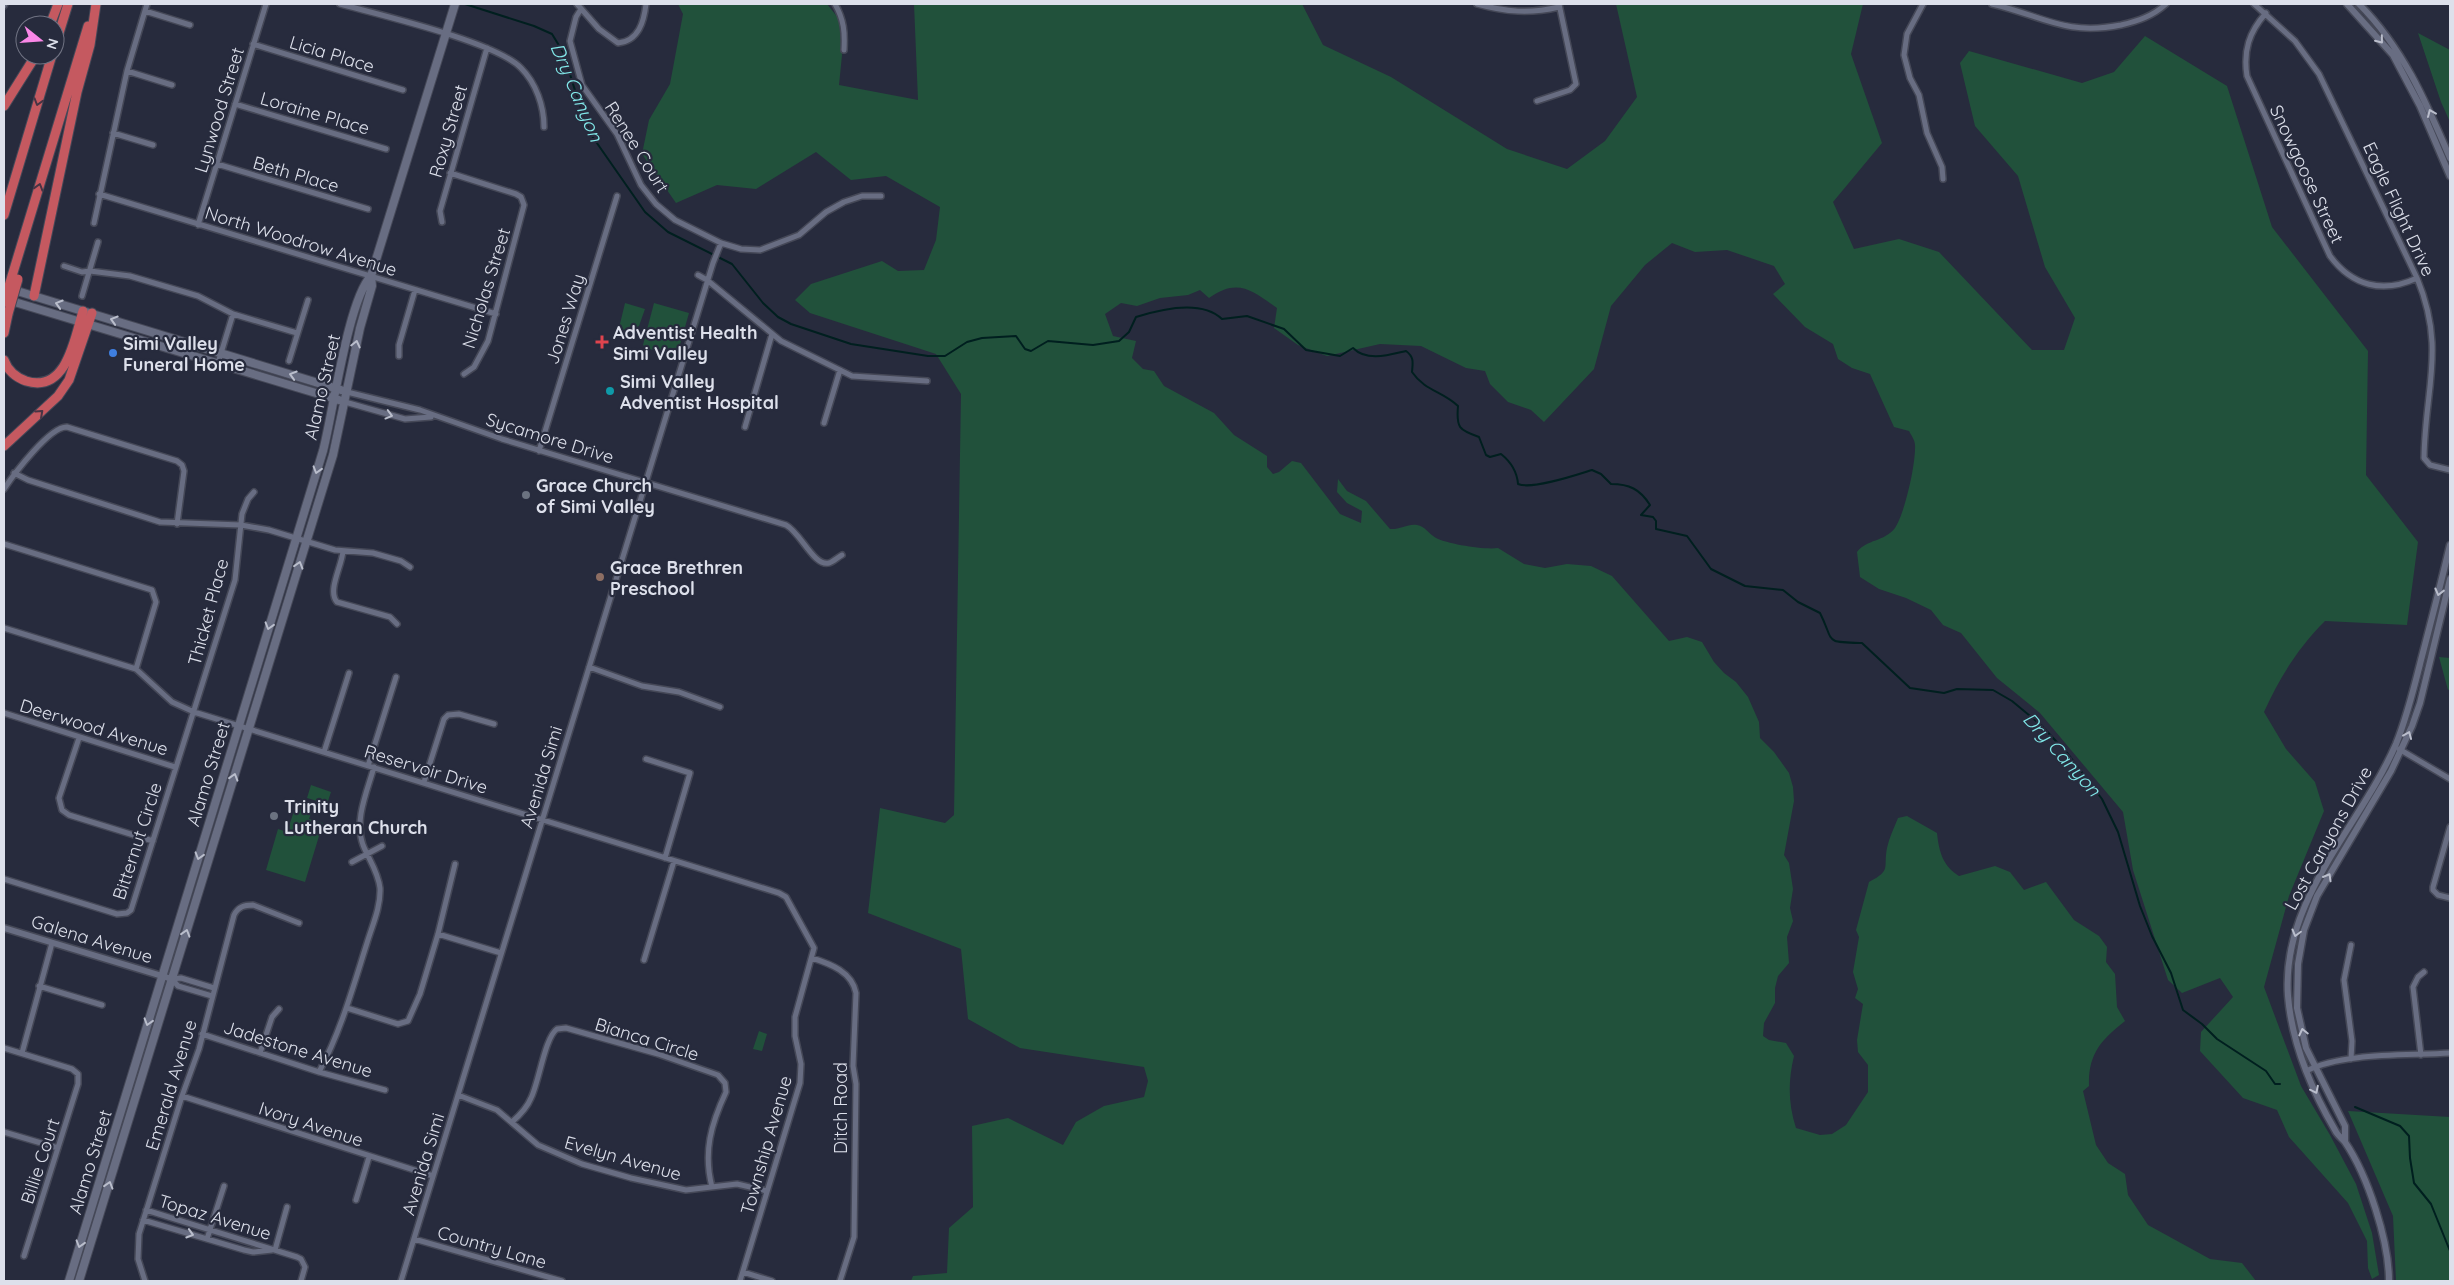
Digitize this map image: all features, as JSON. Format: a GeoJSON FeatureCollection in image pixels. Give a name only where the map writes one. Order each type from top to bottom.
{"type":"FeatureCollection","features":[{"type":"Feature","properties":{"kind":"highway"},"geometry":{"type":"LineString","coordinates":[[4,333],[25,234],[96,4]]}},
{"type":"Feature","properties":{"kind":"highway"},"geometry":{"type":"LineString","coordinates":[[34,296],[77,92],[90,45],[96,4]]}},
{"type":"Feature","properties":{"kind":"highway"},"geometry":{"type":"LineString","coordinates":[[4,106],[30,65]]}},
{"type":"Feature","properties":{"kind":"highway"},"geometry":{"type":"LineString","coordinates":[[4,215],[49,65]]}},
{"type":"Feature","properties":{"kind":"highway"},"geometry":{"type":"LineString","coordinates":[[4,300],[15,277]]}},
{"type":"Feature","properties":{"kind":"highway"},"geometry":{"type":"LineString","coordinates":[[4,446],[58,396],[75,367],[87,312]]}},
{"type":"Feature","properties":{"kind":"highway"},"geometry":{"type":"LineString","coordinates":[[4,360],[12,373],[25,380],[40,382],[53,378],[67,362],[84,323]]}},
{"type":"Feature","properties":{"kind":"main road","name":"Alamo Street"},"geometry":{"type":"LineString","coordinates":[[79,1281],[332,455],[346,402],[360,328],[372,286],[371,276],[455,4]]}},
{"type":"Feature","properties":{"kind":"main road","name":"Alamo Street"},"geometry":{"type":"LineString","coordinates":[[69,1281],[323,451],[352,324],[364,283],[371,276]]}},
{"type":"Feature","properties":{"kind":"main road","name":"Sycamore Drive"},"geometry":{"type":"LineString","coordinates":[[4,287],[347,392]]}},
{"type":"Feature","properties":{"kind":"main road","name":"Sycamore Drive"},"geometry":{"type":"LineString","coordinates":[[4,300],[346,402]]}},
{"type":"Feature","properties":{"kind":"street"},"geometry":{"type":"LineString","coordinates":[[94,223],[127,71],[147,4]]}},
{"type":"Feature","properties":{"kind":"street","name":"Lynwood Street"},"geometry":{"type":"LineString","coordinates":[[198,225],[266,4]]}},
{"type":"Feature","properties":{"kind":"street"},"geometry":{"type":"LineString","coordinates":[[340,4],[487,48],[511,59],[528,76],[544,112],[544,127]]}},
{"type":"Feature","properties":{"kind":"street"},"geometry":{"type":"LineString","coordinates":[[576,4],[598,29],[615,41],[624,42],[638,32],[643,21],[646,4]]}},
{"type":"Feature","properties":{"kind":"street"},"geometry":{"type":"LineString","coordinates":[[835,4],[843,18],[845,33],[844,50]]}},
{"type":"Feature","properties":{"kind":"street"},"geometry":{"type":"LineString","coordinates":[[1477,4],[1514,12],[1543,11],[1559,5],[1576,79],[1574,88],[1538,101]]}},
{"type":"Feature","properties":{"kind":"street"},"geometry":{"type":"LineString","coordinates":[[1923,4],[1907,34],[1904,55],[1910,78],[1919,95],[1926,132],[1942,167],[1943,179]]}},
{"type":"Feature","properties":{"kind":"street"},"geometry":{"type":"LineString","coordinates":[[1992,4],[2062,26],[2089,30],[2142,19],[2166,4]]}},
{"type":"Feature","properties":{"kind":"street","name":"Eagle Flight Drive"},"geometry":{"type":"LineString","coordinates":[[2254,4],[2266,13],[2295,42],[2326,86],[2417,278],[2429,312],[2434,347],[2424,458],[2430,465],[2450,470]]}},
{"type":"Feature","properties":{"kind":"street"},"geometry":{"type":"LineString","coordinates":[[2347,4],[2393,55],[2420,106],[2450,176]]}},
{"type":"Feature","properties":{"kind":"street"},"geometry":{"type":"LineString","coordinates":[[2359,4],[2384,30],[2402,56],[2428,105],[2450,158]]}},
{"type":"Feature","properties":{"kind":"street","name":"Renee Court"},"geometry":{"type":"LineString","coordinates":[[581,9],[576,17],[570,41],[578,73],[586,93],[613,127],[640,185],[656,204],[685,226],[720,244],[741,250],[768,248],[799,235],[826,212],[844,202],[862,196],[881,196]]}},
{"type":"Feature","properties":{"kind":"street"},"geometry":{"type":"LineString","coordinates":[[145,11],[190,25]]}},
{"type":"Feature","properties":{"kind":"street","name":"Snowgoose Street"},"geometry":{"type":"LineString","coordinates":[[2266,13],[2258,22],[2248,42],[2245,65],[2247,76],[2330,256],[2347,274],[2369,285],[2394,287],[2417,278]]}},
{"type":"Feature","properties":{"kind":"street","name":"Licia Place"},"geometry":{"type":"LineString","coordinates":[[254,44],[403,90]]}},
{"type":"Feature","properties":{"kind":"street","name":"Roxy Street"},"geometry":{"type":"LineString","coordinates":[[442,222],[440,211],[487,48]]}},
{"type":"Feature","properties":{"kind":"street"},"geometry":{"type":"LineString","coordinates":[[127,71],[172,85]]}},
{"type":"Feature","properties":{"kind":"street","name":"Loraine Place"},"geometry":{"type":"LineString","coordinates":[[235,104],[386,149]]}},
{"type":"Feature","properties":{"kind":"street"},"geometry":{"type":"LineString","coordinates":[[113,132],[154,145]]}},
{"type":"Feature","properties":{"kind":"street","name":"Beth Place"},"geometry":{"type":"LineString","coordinates":[[217,164],[368,209]]}},
{"type":"Feature","properties":{"kind":"street","name":"Nicholas Street"},"geometry":{"type":"LineString","coordinates":[[450,173],[516,194],[521,197],[524,205],[496,314],[482,353],[474,367],[464,374]]}},
{"type":"Feature","properties":{"kind":"street","name":"North Woodrow Avenue"},"geometry":{"type":"LineString","coordinates":[[99,194],[496,314]]}},
{"type":"Feature","properties":{"kind":"street","name":"Jones Way"},"geometry":{"type":"LineString","coordinates":[[539,451],[617,196]]}},
{"type":"Feature","properties":{"kind":"street"},"geometry":{"type":"LineString","coordinates":[[82,296],[98,242]]}},
{"type":"Feature","properties":{"kind":"street","name":"Avenida Simi"},"geometry":{"type":"LineString","coordinates":[[401,1281],[707,280],[720,244]]}},
{"type":"Feature","properties":{"kind":"street"},"geometry":{"type":"LineString","coordinates":[[64,266],[82,272],[90,271],[130,276],[198,296],[233,314],[297,334]]}},
{"type":"Feature","properties":{"kind":"street"},"geometry":{"type":"LineString","coordinates":[[698,275],[707,280],[781,341],[852,376],[927,381]]}},
{"type":"Feature","properties":{"kind":"street"},"geometry":{"type":"LineString","coordinates":[[399,356],[399,345],[415,290]]}},
{"type":"Feature","properties":{"kind":"street"},"geometry":{"type":"LineString","coordinates":[[289,361],[308,300]]}},
{"type":"Feature","properties":{"kind":"street"},"geometry":{"type":"LineString","coordinates":[[218,363],[233,314]]}},
{"type":"Feature","properties":{"kind":"street"},"geometry":{"type":"LineString","coordinates":[[745,427],[772,334]]}},
{"type":"Feature","properties":{"kind":"street"},"geometry":{"type":"LineString","coordinates":[[824,423],[840,370]]}},
{"type":"Feature","properties":{"kind":"street","name":"Sycamore Drive"},"geometry":{"type":"LineString","coordinates":[[347,392],[420,410],[434,417],[539,451],[786,525],[803,539],[814,558],[820,562],[828,564],[842,555]]}},
{"type":"Feature","properties":{"kind":"street","name":"Sycamore Drive"},"geometry":{"type":"LineString","coordinates":[[346,402],[405,419],[434,417]]}},
{"type":"Feature","properties":{"kind":"street"},"geometry":{"type":"LineString","coordinates":[[4,489],[14,473],[60,426],[168,458],[182,465],[184,471],[177,524]]}},
{"type":"Feature","properties":{"kind":"street"},"geometry":{"type":"LineString","coordinates":[[14,473],[28,480],[160,522],[241,525],[269,530],[343,551],[373,553],[401,561],[410,567]]}},
{"type":"Feature","properties":{"kind":"street","name":"Thicket Place"},"geometry":{"type":"LineString","coordinates":[[194,712],[235,580],[245,506],[254,492]]}},
{"type":"Feature","properties":{"kind":"street"},"geometry":{"type":"LineString","coordinates":[[4,544],[152,590],[156,602],[136,669]]}},
{"type":"Feature","properties":{"kind":"street","name":"Lost Canyons Drive"},"geometry":{"type":"LineString","coordinates":[[2389,1281],[2386,1251],[2374,1206],[2365,1182],[2345,1142],[2336,1132],[2306,1071],[2296,1040],[2288,995],[2290,961],[2294,936],[2306,901],[2394,746],[2410,705],[2450,544]]}},
{"type":"Feature","properties":{"kind":"street"},"geometry":{"type":"LineString","coordinates":[[343,551],[332,594],[337,602],[390,617],[397,624]]}},
{"type":"Feature","properties":{"kind":"street","name":"Lost Canyons Drive"},"geometry":{"type":"LineString","coordinates":[[2345,1142],[2344,1126],[2306,1048],[2297,1008],[2298,964],[2304,930],[2318,896],[2401,750],[2420,703],[2450,579]]}},
{"type":"Feature","properties":{"kind":"street","name":"Reservoir Drive"},"geometry":{"type":"LineString","coordinates":[[4,628],[136,669],[172,702],[194,712],[783,895],[812,945],[812,958]]}},
{"type":"Feature","properties":{"kind":"street"},"geometry":{"type":"LineString","coordinates":[[589,667],[642,686],[680,692],[720,707]]}},
{"type":"Feature","properties":{"kind":"street"},"geometry":{"type":"LineString","coordinates":[[324,752],[349,673]]}},
{"type":"Feature","properties":{"kind":"street"},"geometry":{"type":"LineString","coordinates":[[319,1072],[336,1040],[379,900],[378,876],[361,837],[360,819],[371,767],[396,677]]}},
{"type":"Feature","properties":{"kind":"street","name":"Bitternut Circle"},"geometry":{"type":"LineString","coordinates":[[4,879],[122,915],[132,910],[175,767],[194,712]]}},
{"type":"Feature","properties":{"kind":"street","name":"Deerwood Avenue"},"geometry":{"type":"LineString","coordinates":[[4,713],[175,767]]}},
{"type":"Feature","properties":{"kind":"street"},"geometry":{"type":"LineString","coordinates":[[424,782],[444,719],[448,714],[460,714],[494,724]]}},
{"type":"Feature","properties":{"kind":"street"},"geometry":{"type":"LineString","coordinates":[[80,738],[59,798],[62,810],[69,815],[153,841]]}},
{"type":"Feature","properties":{"kind":"street"},"geometry":{"type":"LineString","coordinates":[[2394,746],[2450,779]]}},
{"type":"Feature","properties":{"kind":"street"},"geometry":{"type":"LineString","coordinates":[[646,759],[690,773],[664,858]]}},
{"type":"Feature","properties":{"kind":"street"},"geometry":{"type":"LineString","coordinates":[[2450,827],[2433,887],[2436,893],[2450,898]]}},
{"type":"Feature","properties":{"kind":"street"},"geometry":{"type":"LineString","coordinates":[[352,862],[382,846]]}},
{"type":"Feature","properties":{"kind":"street"},"geometry":{"type":"LineString","coordinates":[[644,960],[674,861]]}},
{"type":"Feature","properties":{"kind":"street"},"geometry":{"type":"LineString","coordinates":[[347,1008],[398,1024],[408,1021],[420,994],[438,934],[455,864]]}},
{"type":"Feature","properties":{"kind":"street","name":"Emerald Avenue"},"geometry":{"type":"LineString","coordinates":[[142,1281],[137,1248],[143,1220],[202,1034],[234,915],[238,908],[246,905],[299,923]]}},
{"type":"Feature","properties":{"kind":"street","name":"Galena Avenue"},"geometry":{"type":"LineString","coordinates":[[4,928],[162,975],[172,979],[178,986],[212,996]]}},
{"type":"Feature","properties":{"kind":"street"},"geometry":{"type":"LineString","coordinates":[[438,934],[502,953]]}},
{"type":"Feature","properties":{"kind":"street"},"geometry":{"type":"LineString","coordinates":[[4,1048],[22,1053],[52,943]]}},
{"type":"Feature","properties":{"kind":"street"},"geometry":{"type":"LineString","coordinates":[[2350,945],[2344,980],[2352,1040],[2351,1059]]}},
{"type":"Feature","properties":{"kind":"street","name":"Township Avenue"},"geometry":{"type":"LineString","coordinates":[[740,1281],[800,1083],[801,1064],[795,1036],[795,1017],[812,958]]}},
{"type":"Feature","properties":{"kind":"street","name":"Ditch Road"},"geometry":{"type":"LineString","coordinates":[[812,958],[826,962],[845,974],[855,985],[856,992],[853,1066],[856,1084],[854,1228],[851,1249],[840,1281]]}},
{"type":"Feature","properties":{"kind":"street"},"geometry":{"type":"LineString","coordinates":[[2421,1055],[2413,988],[2418,977],[2424,972]]}},
{"type":"Feature","properties":{"kind":"street","name":"Galena Avenue"},"geometry":{"type":"LineString","coordinates":[[172,979],[180,978],[214,988]]}},
{"type":"Feature","properties":{"kind":"street"},"geometry":{"type":"LineString","coordinates":[[39,986],[102,1005]]}},
{"type":"Feature","properties":{"kind":"street"},"geometry":{"type":"LineString","coordinates":[[260,1053],[272,1017],[279,1009]]}},
{"type":"Feature","properties":{"kind":"street","name":"Bianca Circle"},"geometry":{"type":"LineString","coordinates":[[512,1122],[531,1099],[549,1038],[556,1029],[566,1028],[658,1054],[718,1075],[725,1083],[726,1092],[707,1152],[707,1168],[712,1187]]}},
{"type":"Feature","properties":{"kind":"street","name":"Jadestone Avenue"},"geometry":{"type":"LineString","coordinates":[[202,1034],[319,1072],[385,1090]]}},
{"type":"Feature","properties":{"kind":"street","name":"Billie Court"},"geometry":{"type":"LineString","coordinates":[[22,1053],[72,1069],[78,1074],[78,1084],[24,1256]]}},
{"type":"Feature","properties":{"kind":"street"},"geometry":{"type":"LineString","coordinates":[[2306,1071],[2314,1067],[2351,1059],[2450,1053]]}},
{"type":"Feature","properties":{"kind":"street","name":"Evelyn Avenue"},"geometry":{"type":"LineString","coordinates":[[458,1095],[490,1106],[538,1145],[582,1164],[669,1187],[695,1190],[737,1184],[767,1191]]}},
{"type":"Feature","properties":{"kind":"street","name":"Ivory Avenue"},"geometry":{"type":"LineString","coordinates":[[182,1096],[433,1176]]}},
{"type":"Feature","properties":{"kind":"street"},"geometry":{"type":"LineString","coordinates":[[4,1132],[58,1148]]}},
{"type":"Feature","properties":{"kind":"street"},"geometry":{"type":"LineString","coordinates":[[356,1200],[369,1157]]}},
{"type":"Feature","properties":{"kind":"street"},"geometry":{"type":"LineString","coordinates":[[206,1240],[224,1186]]}},
{"type":"Feature","properties":{"kind":"street"},"geometry":{"type":"LineString","coordinates":[[275,1250],[287,1207]]}},
{"type":"Feature","properties":{"kind":"street","name":"Topaz Avenue"},"geometry":{"type":"LineString","coordinates":[[146,1210],[301,1259],[305,1267],[301,1281]]}},
{"type":"Feature","properties":{"kind":"street","name":"Topaz Avenue"},"geometry":{"type":"LineString","coordinates":[[143,1220],[206,1240],[253,1252],[275,1250]]}},
{"type":"Feature","properties":{"kind":"street","name":"Country Lane"},"geometry":{"type":"LineString","coordinates":[[414,1239],[562,1281]]}},
{"type":"Feature","properties":{"kind":"street"},"geometry":{"type":"LineString","coordinates":[[743,1272],[772,1281]]}},
{"type":"Feature","properties":{"kind":"green space"},"geometry":{"type":"Polygon","coordinates":[[[678,4],[827,4],[839,19],[842,55],[839,85],[918,100],[914,4],[1302,4],[1323,45],[1391,77],[1507,149],[1567,169],[1605,141],[1637,97],[1616,4],[1863,4],[1851,54],[1882,143],[1833,202],[1854,249],[1899,239],[1939,252],[2032,350],[2064,350],[2075,318],[2045,267],[2018,176],[1975,126],[1960,63],[1969,51],[2082,83],[2114,72],[2145,36],[2227,86],[2272,227],[2368,351],[2366,475],[2418,542],[2407,625],[2325,621],[2290,664],[2264,712],[2286,749],[2315,782],[2324,811],[2289,896],[2264,987],[2301,1086],[2356,1184],[2372,1233],[2379,1275],[2372,1279],[2368,1268],[2367,1241],[2348,1203],[2289,1137],[2277,1110],[2243,1098],[2200,1051],[2201,1032],[2233,997],[2220,978],[2182,993],[2168,980],[2133,870],[2123,812],[2040,713],[1997,678],[1961,633],[1943,625],[1931,610],[1906,598],[1879,589],[1860,577],[1857,552],[1866,545],[1891,533],[1899,521],[1912,475],[1915,453],[1915,443],[1912,436],[1909,431],[1894,427],[1870,374],[1852,368],[1838,359],[1833,344],[1805,327],[1773,294],[1785,284],[1774,266],[1727,250],[1695,252],[1672,243],[1645,265],[1611,306],[1594,369],[1544,422],[1531,410],[1508,402],[1490,384],[1485,371],[1466,368],[1421,346],[1380,344],[1327,356],[1298,345],[1274,328],[1277,308],[1253,292],[1237,287],[1228,288],[1209,298],[1200,290],[1188,295],[1160,298],[1137,306],[1121,303],[1105,314],[1113,336],[1136,341],[1132,358],[1143,369],[1154,371],[1164,386],[1214,413],[1234,435],[1267,456],[1267,467],[1273,474],[1279,472],[1292,461],[1301,463],[1340,514],[1361,523],[1362,511],[1347,503],[1337,492],[1338,479],[1347,491],[1366,501],[1390,529],[1411,525],[1420,526],[1436,538],[1475,547],[1498,548],[1524,564],[1545,568],[1567,564],[1591,566],[1612,576],[1669,641],[1687,637],[1702,642],[1714,662],[1736,682],[1748,697],[1759,722],[1760,738],[1774,752],[1789,773],[1793,787],[1794,801],[1784,855],[1789,863],[1793,889],[1790,908],[1793,921],[1787,937],[1789,963],[1778,976],[1775,988],[1775,1003],[1764,1023],[1763,1036],[1769,1040],[1786,1043],[1794,1056],[1790,1092],[1791,1110],[1796,1128],[1820,1135],[1832,1134],[1846,1125],[1868,1092],[1868,1065],[1858,1052],[1857,1040],[1863,1004],[1855,998],[1858,989],[1853,972],[1859,937],[1856,930],[1869,882],[1884,871],[1888,844],[1898,818],[1907,816],[1937,833],[1943,858],[1949,868],[1959,876],[1995,866],[2010,872],[2024,890],[2046,882],[2074,920],[2099,936],[2107,947],[2106,962],[2115,974],[2117,1007],[2125,1021],[2103,1041],[2098,1049],[2091,1065],[2089,1086],[2083,1091],[2096,1145],[2108,1163],[2125,1174],[2128,1195],[2148,1225],[2210,1259],[2242,1263],[2256,1281],[911,1281],[913,1276],[947,1273],[949,1228],[973,1207],[972,1126],[1008,1118],[1063,1145],[1076,1122],[1104,1106],[1144,1097],[1148,1081],[1144,1067],[1020,1048],[968,1019],[961,949],[868,913],[880,808],[945,823],[954,815],[961,394],[936,354],[810,313],[795,300],[811,284],[882,261],[898,271],[924,270],[936,240],[940,207],[886,176],[851,180],[816,152],[756,189],[717,185],[676,203],[642,154],[649,120],[670,84],[683,14],[678,4]]]}},
{"type":"Feature","properties":{"kind":"green space"},"geometry":{"type":"Polygon","coordinates":[[[2418,33],[2450,50],[2450,122],[2441,102],[2418,33]]]}},
{"type":"Feature","properties":{"kind":"green space"},"geometry":{"type":"Polygon","coordinates":[[[625,303],[645,309],[639,326],[627,332],[619,328],[625,303]]]}},
{"type":"Feature","properties":{"kind":"green space"},"geometry":{"type":"Polygon","coordinates":[[[654,303],[689,313],[676,359],[643,345],[654,303]]]}},
{"type":"Feature","properties":{"kind":"green space"},"geometry":{"type":"Polygon","coordinates":[[[2439,657],[2450,658],[2450,689],[2448,690],[2439,657]]]}},
{"type":"Feature","properties":{"kind":"green space"},"geometry":{"type":"Polygon","coordinates":[[[311,785],[331,792],[327,804],[307,798],[311,785]]]}},
{"type":"Feature","properties":{"kind":"green space"},"geometry":{"type":"Polygon","coordinates":[[[295,808],[311,813],[309,819],[323,823],[305,882],[266,870],[278,829],[287,832],[295,808]]]}},
{"type":"Feature","properties":{"kind":"green space"},"geometry":{"type":"Polygon","coordinates":[[[759,1031],[767,1034],[762,1051],[753,1049],[759,1031]]]}},
{"type":"Feature","properties":{"kind":"green space"},"geometry":{"type":"Polygon","coordinates":[[[2348,1111],[2450,1117],[2450,1281],[2396,1281],[2393,1216],[2348,1111]]]}},
{"type":"Feature","properties":{"kind":"waterway","name":"Dry Canyon"},"geometry":{"type":"LineString","coordinates":[[465,4],[534,26],[552,34],[563,52],[584,119],[592,136],[645,212],[668,232],[732,264],[763,303],[778,317],[791,324],[851,344],[928,356],[945,356],[967,342],[982,338],[1016,336],[1025,349],[1031,351],[1048,341],[1093,345],[1119,341],[1129,332],[1136,317],[1157,311],[1192,307],[1203,309],[1222,319],[1247,316],[1284,329],[1306,350],[1340,356],[1353,348],[1365,355],[1371,356],[1385,356],[1406,351],[1412,358],[1412,372],[1417,378],[1458,406],[1458,424],[1460,427],[1479,437],[1486,455],[1490,457],[1501,454],[1505,457],[1515,471],[1518,484],[1543,484],[1592,470],[1601,474],[1611,484],[1634,488],[1650,505],[1641,515],[1653,517],[1656,521],[1656,529],[1687,536],[1711,569],[1745,586],[1783,590],[1798,602],[1820,613],[1832,639],[1841,642],[1862,643],[1910,688],[1944,693],[1957,689],[1993,690],[2012,701],[2041,725],[2068,754],[2102,799],[2118,832],[2140,906],[2152,936],[2171,973],[2183,1010],[2202,1024],[2217,1039],[2266,1071],[2275,1084],[2280,1084]]}},
{"type":"Feature","properties":{"kind":"waterway","name":"Dry Canyon"},"geometry":{"type":"LineString","coordinates":[[2355,1107],[2400,1126],[2409,1136],[2414,1183],[2431,1204],[2450,1251]]}},
{"type":"Feature","properties":{"kind":"place","name":"Adventist Health Simi Valley"},"geometry":{"type":"Point","coordinates":[602,342]}},
{"type":"Feature","properties":{"kind":"place","name":"Simi Valley Funeral Home"},"geometry":{"type":"Point","coordinates":[113,353]}},
{"type":"Feature","properties":{"kind":"place","name":"Simi Valley Adventist Hospital"},"geometry":{"type":"Point","coordinates":[610,391]}},
{"type":"Feature","properties":{"kind":"place","name":"Grace Church of Simi Valley"},"geometry":{"type":"Point","coordinates":[526,495]}},
{"type":"Feature","properties":{"kind":"place","name":"Grace Brethren Preschool"},"geometry":{"type":"Point","coordinates":[600,577]}},
{"type":"Feature","properties":{"kind":"place","name":"Trinity Lutheran Church"},"geometry":{"type":"Point","coordinates":[274,816]}}]}
